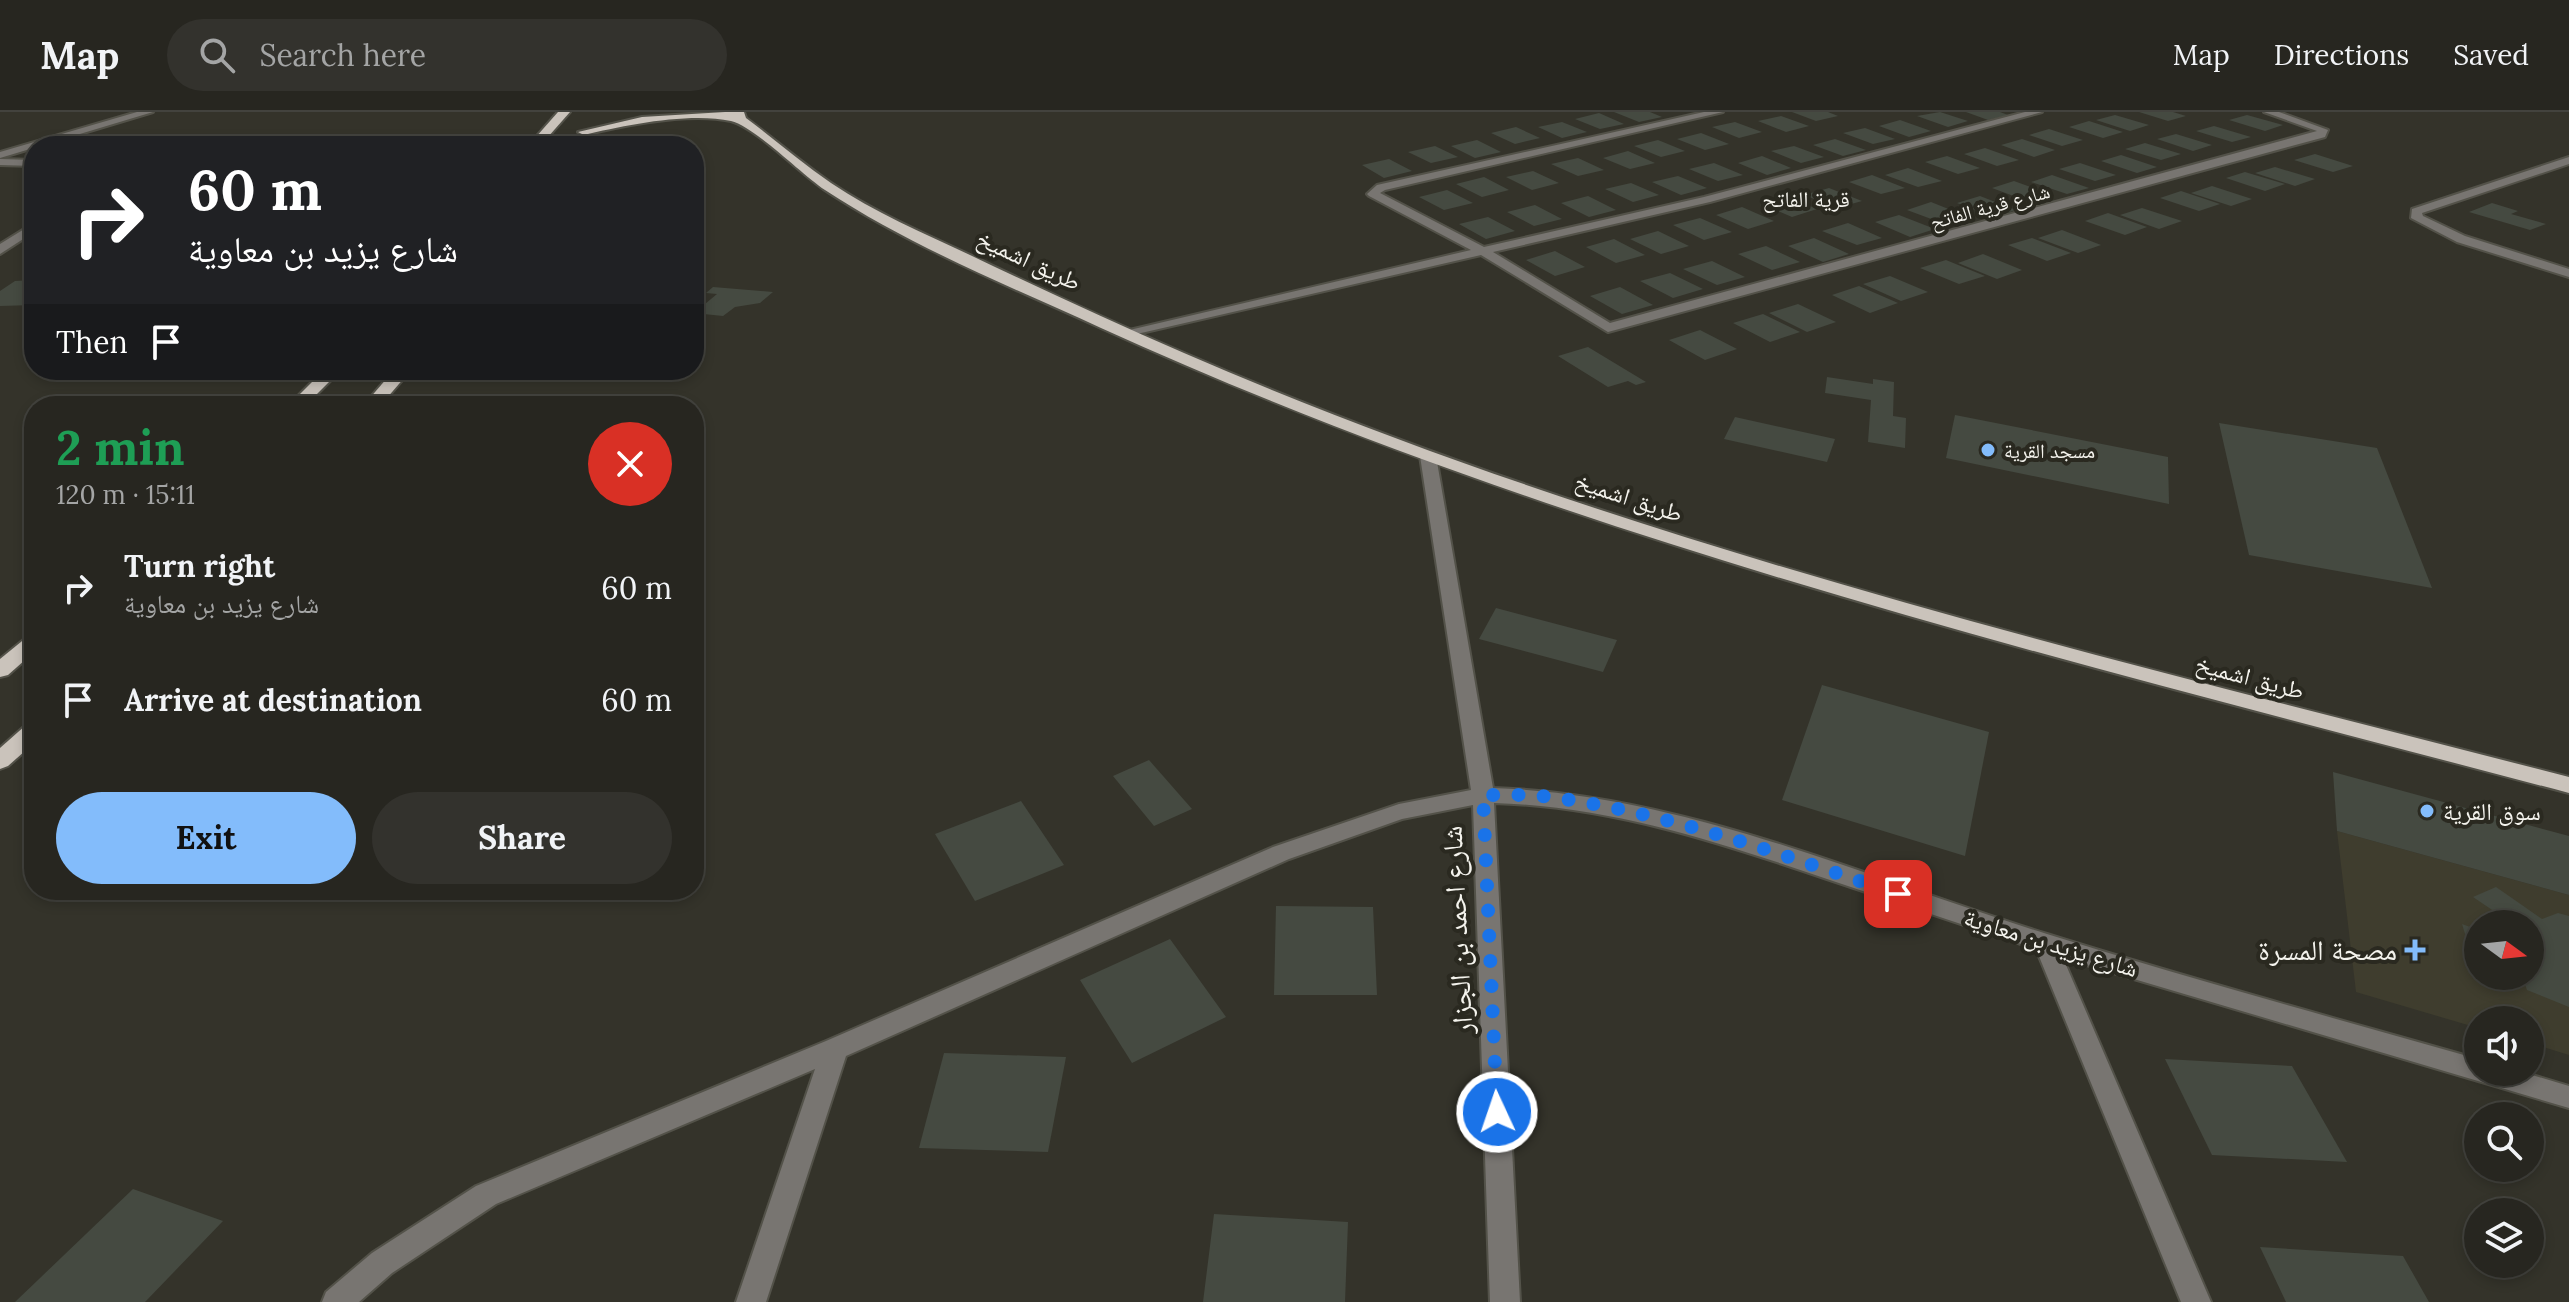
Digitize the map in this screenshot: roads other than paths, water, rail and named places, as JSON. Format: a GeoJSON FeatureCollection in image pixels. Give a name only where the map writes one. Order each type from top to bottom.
{"type":"FeatureCollection","features":[{"type":"Feature","properties":{"kind":"highway"},"geometry":{"type":"LineString","coordinates":[[543,136],[564,112]]}},
{"type":"Feature","properties":{"kind":"highway"},"geometry":{"type":"LineString","coordinates":[[605,112],[581,136],[647,119],[737,114]]}},
{"type":"Feature","properties":{"kind":"highway","name":"طريق اشميخ"},"geometry":{"type":"LineString","coordinates":[[737,114],[827,186],[878,216],[1267,394],[1428,456],[1713,550],[2114,666],[2569,785]]}},
{"type":"Feature","properties":{"kind":"highway"},"geometry":{"type":"LineString","coordinates":[[306,396],[323,380]]}},
{"type":"Feature","properties":{"kind":"highway"},"geometry":{"type":"LineString","coordinates":[[380,396],[394,380]]}},
{"type":"Feature","properties":{"kind":"highway"},"geometry":{"type":"LineString","coordinates":[[0,670],[24,650]]}},
{"type":"Feature","properties":{"kind":"highway"},"geometry":{"type":"LineString","coordinates":[[0,761],[24,739]]}},
{"type":"Feature","properties":{"kind":"street"},"geometry":{"type":"LineString","coordinates":[[65,136],[148,112]]}},
{"type":"Feature","properties":{"kind":"street"},"geometry":{"type":"LineString","coordinates":[[1484,252],[1373,194],[1381,187],[1718,112]]}},
{"type":"Feature","properties":{"kind":"street"},"geometry":{"type":"LineString","coordinates":[[1128,332],[1706,200],[2037,112]]}},
{"type":"Feature","properties":{"kind":"street","name":"شارع قرية الفاتح"},"geometry":{"type":"LineString","coordinates":[[1484,252],[1608,328],[2321,135],[2323,130],[2269,112]]}},
{"type":"Feature","properties":{"kind":"street"},"geometry":{"type":"LineString","coordinates":[[0,155],[24,148]]}},
{"type":"Feature","properties":{"kind":"street"},"geometry":{"type":"LineString","coordinates":[[2569,160],[2416,211],[2417,218],[2439,230],[2569,273]]}},
{"type":"Feature","properties":{"kind":"street"},"geometry":{"type":"LineString","coordinates":[[0,162],[24,163]]}},
{"type":"Feature","properties":{"kind":"street"},"geometry":{"type":"LineString","coordinates":[[0,250],[24,234]]}},
{"type":"Feature","properties":{"kind":"street","name":"شارع احمد بن الجزار"},"geometry":{"type":"LineString","coordinates":[[1428,456],[1483,795],[1505,1302]]}},
{"type":"Feature","properties":{"kind":"street","name":"شارع يزيد بن معاوية"},"geometry":{"type":"LineString","coordinates":[[337,1302],[382,1263],[486,1195],[835,1049],[1281,853],[1399,812],[1483,795],[1549,797],[1652,817],[1752,845],[2045,943],[2464,1066]]}},
{"type":"Feature","properties":{"kind":"street"},"geometry":{"type":"LineString","coordinates":[[2045,943],[2196,1302]]}},
{"type":"Feature","properties":{"kind":"street"},"geometry":{"type":"LineString","coordinates":[[751,1302],[835,1049]]}},
{"type":"Feature","properties":{"kind":"street"},"geometry":{"type":"LineString","coordinates":[[2532,1086],[2569,1097]]}},
{"type":"Feature","properties":{"kind":"place","name":"مسجد القرية"},"geometry":{"type":"Point","coordinates":[1988,450]}},
{"type":"Feature","properties":{"kind":"place","name":"سوق القرية"},"geometry":{"type":"Point","coordinates":[2427,811]}},
{"type":"Feature","properties":{"kind":"place","name":"مصحة المسرة"},"geometry":{"type":"Point","coordinates":[2415,950]}},
{"type":"Feature","properties":{"kind":"district","name":"قرية الفاتح"},"geometry":{"type":"Point","coordinates":[1806,199]}}]}
